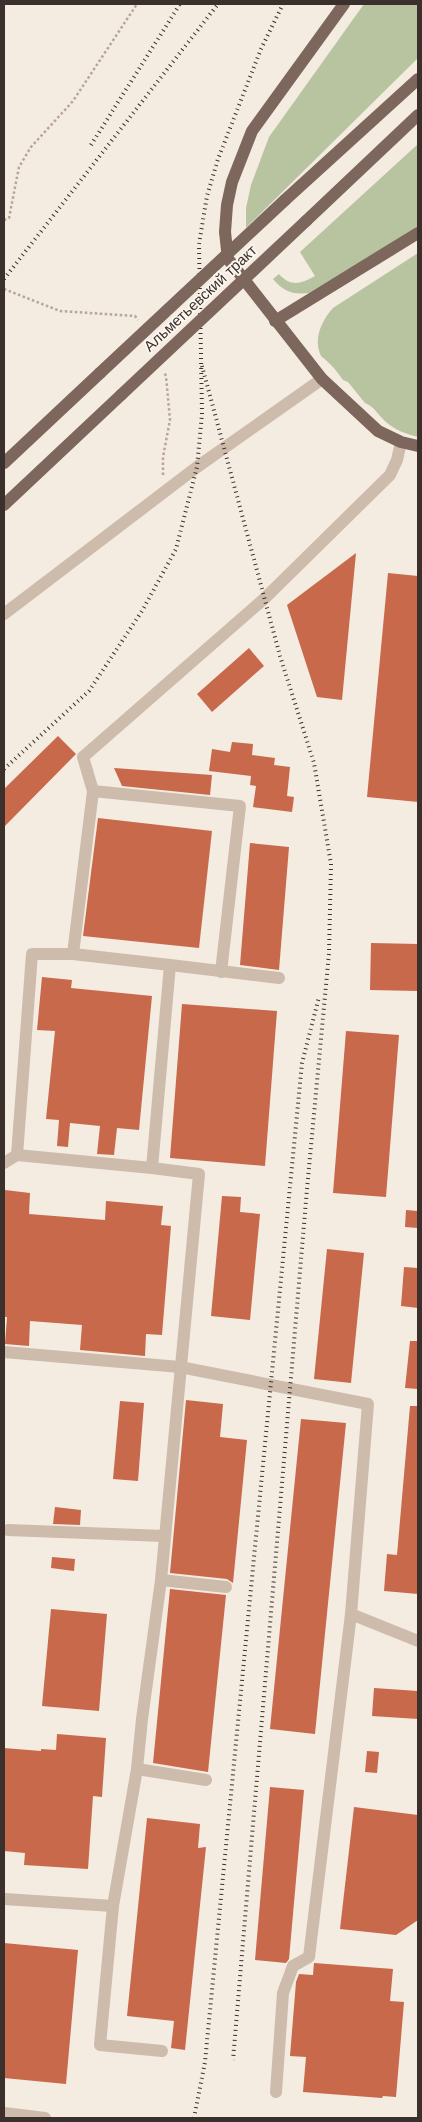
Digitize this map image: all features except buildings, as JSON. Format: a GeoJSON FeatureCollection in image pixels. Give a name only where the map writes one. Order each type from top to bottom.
{"type":"FeatureCollection","features":[{"type":"Feature","properties":{"kind":"main road"},"geometry":{"type":"LineString","coordinates":[[344,4],[252,131],[232,182],[226,205],[224,232],[228,259],[322,379],[371,426],[385,435],[418,446]]}},
{"type":"Feature","properties":{"kind":"main road","name":"Альметьевский тракт"},"geometry":{"type":"LineString","coordinates":[[4,463],[285,200],[418,79]]}},
{"type":"Feature","properties":{"kind":"main road","name":"Альметьевский тракт"},"geometry":{"type":"LineString","coordinates":[[4,505],[418,115]]}},
{"type":"Feature","properties":{"kind":"main road"},"geometry":{"type":"LineString","coordinates":[[275,321],[418,232]]}},
{"type":"Feature","properties":{"kind":"street"},"geometry":{"type":"LineString","coordinates":[[4,614],[164,492],[322,379]]}},
{"type":"Feature","properties":{"kind":"street"},"geometry":{"type":"LineString","coordinates":[[73,954],[94,791],[83,757],[265,598],[390,475],[402,442]]}},
{"type":"Feature","properties":{"kind":"street"},"geometry":{"type":"LineString","coordinates":[[94,791],[240,806],[221,972]]}},
{"type":"Feature","properties":{"kind":"street"},"geometry":{"type":"LineString","coordinates":[[17,1155],[32,954],[73,954],[279,978]]}},
{"type":"Feature","properties":{"kind":"street"},"geometry":{"type":"LineString","coordinates":[[152,1168],[170,965]]}},
{"type":"Feature","properties":{"kind":"street"},"geometry":{"type":"LineString","coordinates":[[4,1163],[17,1155],[199,1174],[161,1580],[142,1719],[138,1769],[113,1906],[100,2045],[162,2051]]}},
{"type":"Feature","properties":{"kind":"street"},"geometry":{"type":"LineString","coordinates":[[4,1352],[180,1366],[368,1404],[351,1614],[309,1957],[293,1966],[283,1994],[276,2092]]}},
{"type":"Feature","properties":{"kind":"street"},"geometry":{"type":"LineString","coordinates":[[8,1530],[164,1536]]}},
{"type":"Feature","properties":{"kind":"street"},"geometry":{"type":"LineString","coordinates":[[161,1580],[226,1587]]}},
{"type":"Feature","properties":{"kind":"street"},"geometry":{"type":"LineString","coordinates":[[351,1614],[418,1641]]}},
{"type":"Feature","properties":{"kind":"street"},"geometry":{"type":"LineString","coordinates":[[138,1769],[206,1780]]}},
{"type":"Feature","properties":{"kind":"street"},"geometry":{"type":"LineString","coordinates":[[4,1899],[113,1906]]}},
{"type":"Feature","properties":{"kind":"street"},"geometry":{"type":"LineString","coordinates":[[11,2115],[45,2118]]}},
{"type":"Feature","properties":{"kind":"path"},"geometry":{"type":"LineString","coordinates":[[4,220],[8,218],[19,167],[31,147],[73,101],[137,4]]}},
{"type":"Feature","properties":{"kind":"path"},"geometry":{"type":"LineString","coordinates":[[4,288],[60,311],[136,316],[140,325]]}},
{"type":"Feature","properties":{"kind":"path"},"geometry":{"type":"LineString","coordinates":[[162,367],[166,376],[170,420],[163,457],[164,492]]}},
{"type":"Feature","properties":{"kind":"green space"},"geometry":{"type":"Polygon","coordinates":[[[364,4],[418,4],[418,58],[246,228],[246,208],[251,185],[269,137],[364,4]]]}},
{"type":"Feature","properties":{"kind":"green space"},"geometry":{"type":"Polygon","coordinates":[[[418,144],[418,228],[309,293],[293,293],[284,289],[273,279],[279,274],[287,281],[296,283],[315,276],[300,252],[418,144]]]}},
{"type":"Feature","properties":{"kind":"green space"},"geometry":{"type":"Polygon","coordinates":[[[418,253],[418,437],[393,427],[371,406],[365,403],[348,382],[343,380],[321,356],[318,337],[325,319],[333,308],[418,253]]]}},
{"type":"Feature","properties":{"kind":"railway"},"geometry":{"type":"LineString","coordinates":[[91,145],[180,4]]}},
{"type":"Feature","properties":{"kind":"railway"},"geometry":{"type":"LineString","coordinates":[[4,279],[218,4]]}},
{"type":"Feature","properties":{"kind":"railway"},"geometry":{"type":"LineString","coordinates":[[4,769],[89,691],[142,611],[176,549],[197,467],[202,414],[199,244],[207,196],[218,159],[261,49],[283,4]]}},
{"type":"Feature","properties":{"kind":"railway"},"geometry":{"type":"LineString","coordinates":[[202,366],[280,656],[314,763],[331,864],[329,953],[307,1189],[233,2060]]}},
{"type":"Feature","properties":{"kind":"railway"},"geometry":{"type":"LineString","coordinates":[[194,2118],[205,2062],[302,1063],[319,997]]}}]}
